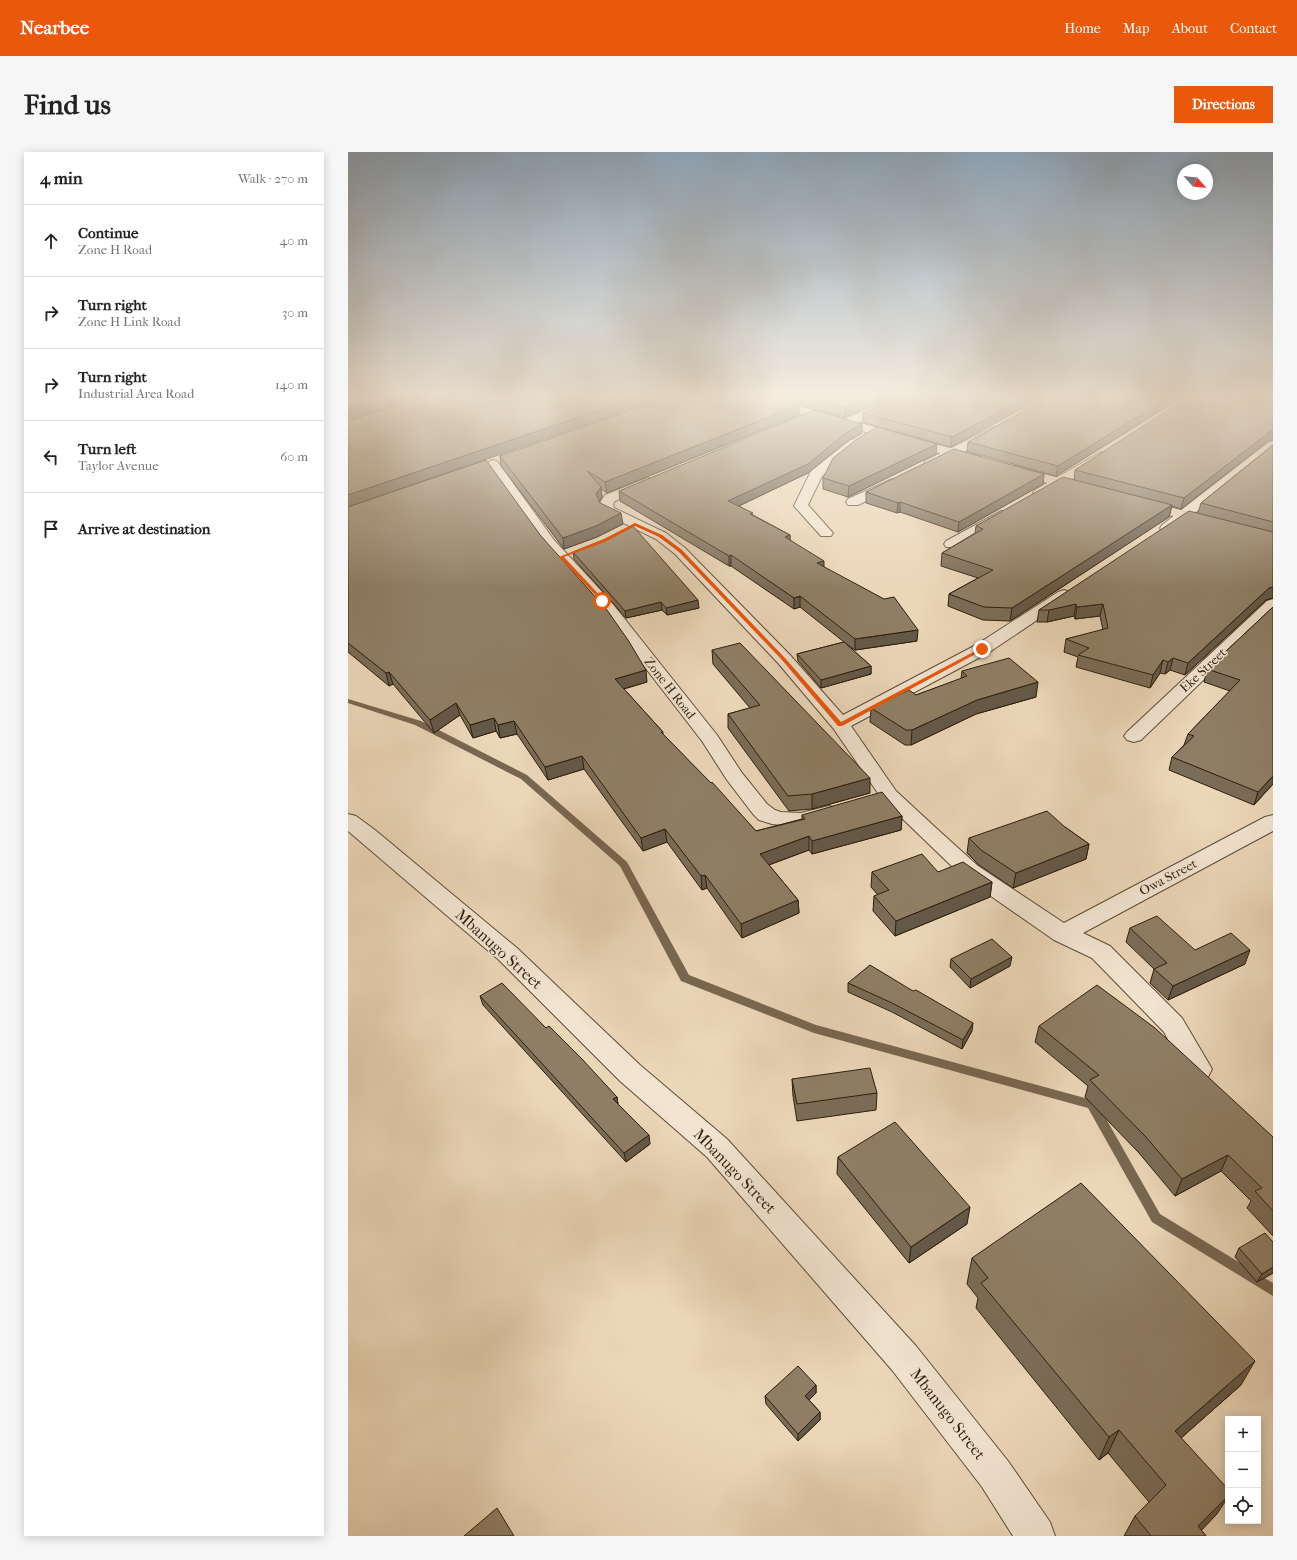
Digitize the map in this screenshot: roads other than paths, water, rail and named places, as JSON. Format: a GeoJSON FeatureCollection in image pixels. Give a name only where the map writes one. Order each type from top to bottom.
{"type":"FeatureCollection","features":[{"type":"Feature","properties":{"kind":"main road"},"geometry":{"type":"LineString","coordinates":[[972,459],[987,463]]}},
{"type":"Feature","properties":{"kind":"main road"},"geometry":{"type":"LineString","coordinates":[[1001,467],[1096,492]]}},
{"type":"Feature","properties":{"kind":"main road"},"geometry":{"type":"LineString","coordinates":[[1133,502],[1222,525]]}},
{"type":"Feature","properties":{"kind":"street"},"geometry":{"type":"LineString","coordinates":[[826,533],[801,506],[816,474],[835,459]]}},
{"type":"Feature","properties":{"kind":"street"},"geometry":{"type":"LineString","coordinates":[[917,470],[940,459]]}},
{"type":"Feature","properties":{"kind":"street"},"geometry":{"type":"LineString","coordinates":[[1032,498],[1097,459]]}},
{"type":"Feature","properties":{"kind":"street"},"geometry":{"type":"LineString","coordinates":[[1153,537],[1185,516],[1256,459]]}},
{"type":"Feature","properties":{"kind":"street","name":"Zone H Road"},"geometry":{"type":"LineString","coordinates":[[491,464],[549,544],[568,554],[760,809],[767,815],[774,817],[801,820],[844,808]]}},
{"type":"Feature","properties":{"kind":"street"},"geometry":{"type":"LineString","coordinates":[[668,474],[610,498],[606,504],[608,510],[629,528],[661,536],[680,551],[784,659],[840,724],[882,797],[928,833],[970,871],[1063,934],[1101,952],[1173,1025],[1198,1069]]}},
{"type":"Feature","properties":{"kind":"street"},"geometry":{"type":"LineString","coordinates":[[853,502],[902,477]]}},
{"type":"Feature","properties":{"kind":"street"},"geometry":{"type":"LineString","coordinates":[[951,544],[1012,509]]}},
{"type":"Feature","properties":{"kind":"street"},"geometry":{"type":"LineString","coordinates":[[840,724],[982,649],[1074,589]]}},
{"type":"Feature","properties":{"kind":"street","name":"Eke Street"},"geometry":{"type":"LineString","coordinates":[[1134,736],[1273,604]]}},
{"type":"Feature","properties":{"kind":"street","name":"Mbanugo Street"},"geometry":{"type":"LineString","coordinates":[[348,821],[367,835],[508,954],[630,1073],[717,1148],[904,1358],[996,1474],[1036,1536]]}},
{"type":"Feature","properties":{"kind":"street","name":"Owa Street"},"geometry":{"type":"LineString","coordinates":[[1063,934],[1273,822]]}},
{"type":"Feature","properties":{"kind":"waterway"},"geometry":{"type":"LineString","coordinates":[[348,701],[418,723],[524,777],[624,864],[685,978],[814,1029],[1092,1104],[1156,1218],[1273,1290]]}}]}
